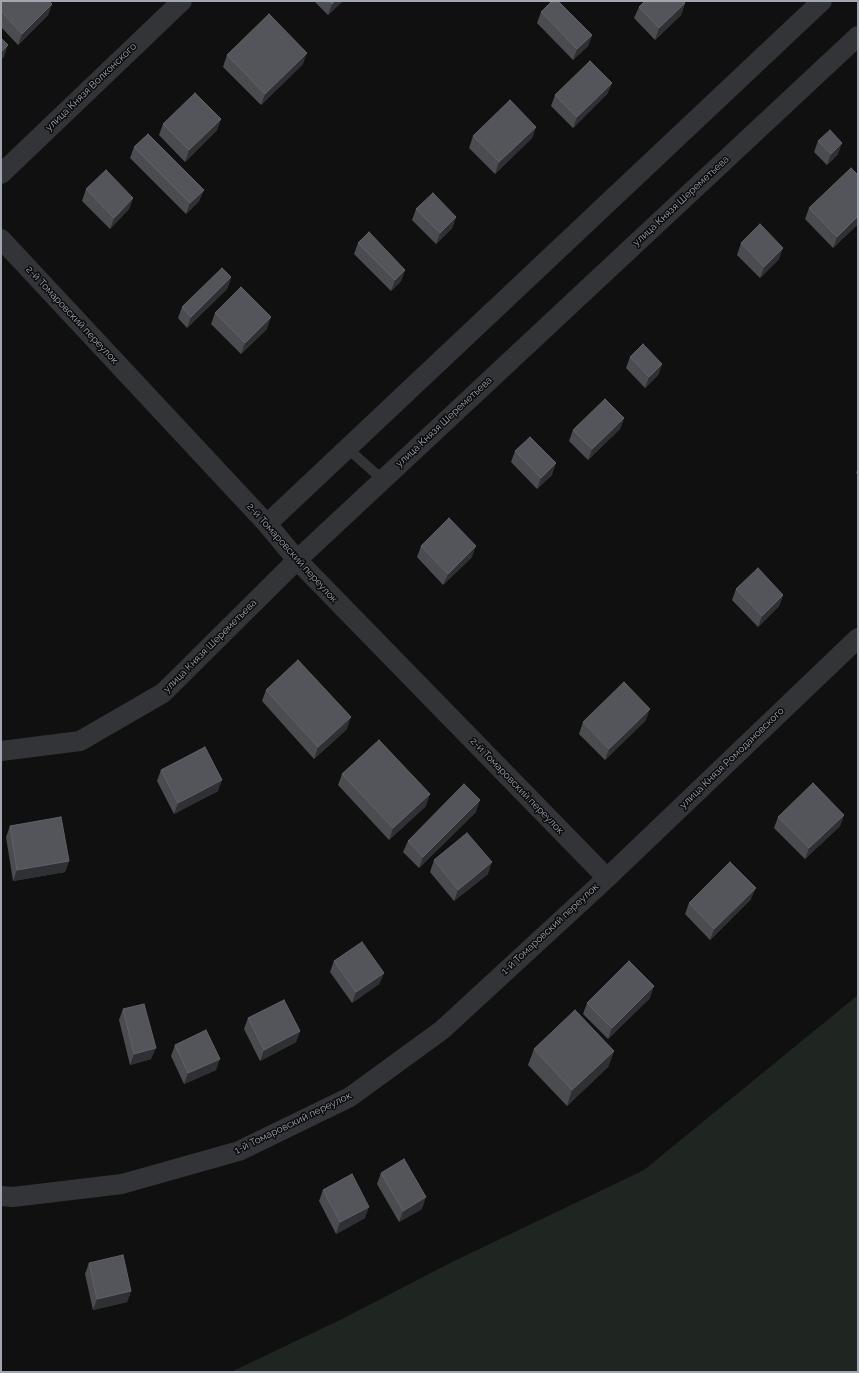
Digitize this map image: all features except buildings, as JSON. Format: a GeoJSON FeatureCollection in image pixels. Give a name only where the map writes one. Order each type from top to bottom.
{"type":"FeatureCollection","features":[{"type":"Feature","properties":{"kind":"street","name":"улица Князя Волконского"},"geometry":{"type":"LineString","coordinates":[[1,174],[182,1]]}},
{"type":"Feature","properties":{"kind":"street"},"geometry":{"type":"LineString","coordinates":[[266,524],[822,1]]}},
{"type":"Feature","properties":{"kind":"street","name":"улица Князя Шереметьева"},"geometry":{"type":"LineString","coordinates":[[1,752],[80,741],[162,694],[296,560],[858,36]]}},
{"type":"Feature","properties":{"kind":"street","name":"2-й Томаровский переулок"},"geometry":{"type":"LineString","coordinates":[[1,239],[266,524],[296,560],[607,878]]}},
{"type":"Feature","properties":{"kind":"street","name":"улица Князя Ромодановского"},"geometry":{"type":"LineString","coordinates":[[607,878],[858,638]]}},
{"type":"Feature","properties":{"kind":"street","name":"1-й Томаровский переулок"},"geometry":{"type":"LineString","coordinates":[[1,1196],[13,1197],[122,1184],[239,1151],[350,1097],[442,1030],[607,878]]}},
{"type":"Feature","properties":{"kind":"lane"},"geometry":{"type":"LineString","coordinates":[[347,448],[383,480]]}},
{"type":"Feature","properties":{"kind":"shaded area"},"geometry":{"type":"Polygon","coordinates":[[[858,995],[858,1372],[231,1372],[342,1319],[452,1262],[644,1170],[858,995]]]}}]}
